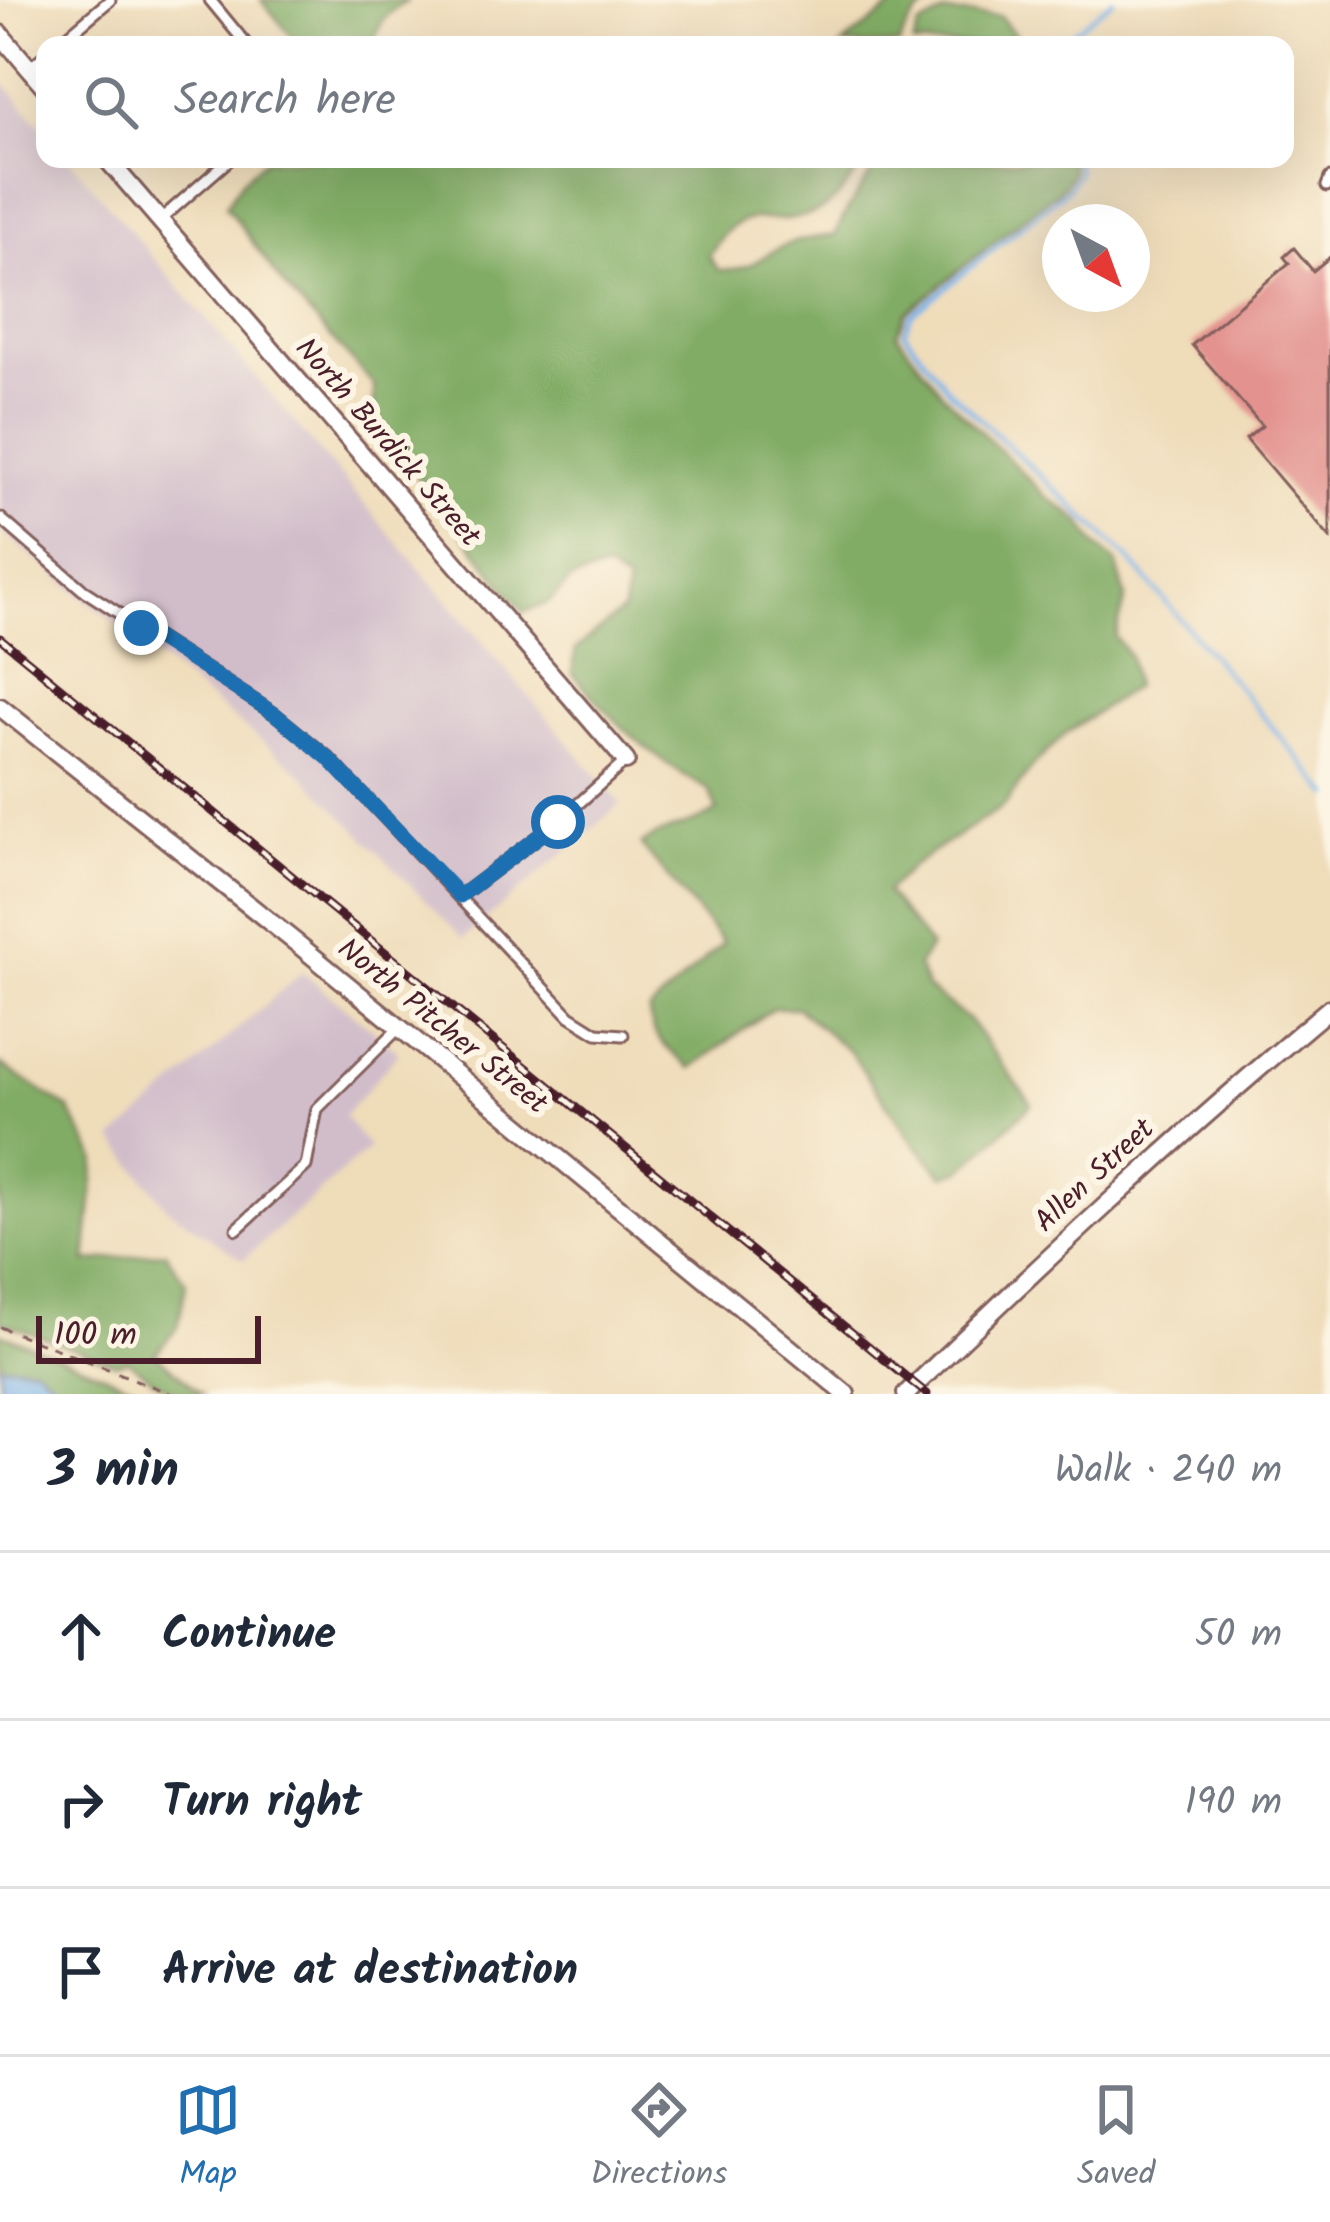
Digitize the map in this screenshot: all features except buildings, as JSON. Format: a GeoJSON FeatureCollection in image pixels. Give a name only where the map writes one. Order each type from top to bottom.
{"type":"FeatureCollection","features":[{"type":"Feature","properties":{"kind":"street"},"geometry":{"type":"LineString","coordinates":[[0,34],[36,76]]}},
{"type":"Feature","properties":{"kind":"street","name":"North Burdick Street"},"geometry":{"type":"LineString","coordinates":[[115,168],[626,761]]}},
{"type":"Feature","properties":{"kind":"street","name":"North Pitcher Street"},"geometry":{"type":"LineString","coordinates":[[0,706],[846,1394]]}},
{"type":"Feature","properties":{"kind":"street","name":"Allen Street"},"geometry":{"type":"LineString","coordinates":[[906,1394],[1204,1113],[1330,1008]]}},
{"type":"Feature","properties":{"kind":"lane"},"geometry":{"type":"LineString","coordinates":[[68,36],[110,0]]}},
{"type":"Feature","properties":{"kind":"lane"},"geometry":{"type":"LineString","coordinates":[[210,0],[240,36]]}},
{"type":"Feature","properties":{"kind":"lane"},"geometry":{"type":"LineString","coordinates":[[29,68],[36,62]]}},
{"type":"Feature","properties":{"kind":"lane"},"geometry":{"type":"LineString","coordinates":[[160,220],[220,168]]}},
{"type":"Feature","properties":{"kind":"lane"},"geometry":{"type":"LineString","coordinates":[[0,518],[83,590],[275,714],[328,758],[570,1016],[597,1033],[623,1035]]}},
{"type":"Feature","properties":{"kind":"lane"},"geometry":{"type":"LineString","coordinates":[[460,896],[558,822],[626,761]]}},
{"type":"Feature","properties":{"kind":"lane"},"geometry":{"type":"LineString","coordinates":[[237,1229],[306,1166],[317,1109],[400,1027]]}},
{"type":"Feature","properties":{"kind":"path"},"geometry":{"type":"LineString","coordinates":[[0,1328],[172,1394]]}},
{"type":"Feature","properties":{"kind":"shaded area"},"geometry":{"type":"Polygon","coordinates":[[[0,78],[36,120],[36,168],[77,168],[621,804],[463,939],[301,773],[0,530],[0,78]]]}},
{"type":"Feature","properties":{"kind":"shaded area"},"geometry":{"type":"Polygon","coordinates":[[[302,972],[399,1052],[344,1116],[369,1148],[243,1260],[168,1209],[114,1139],[302,972]]]}},
{"type":"Feature","properties":{"kind":"green space"},"geometry":{"type":"Polygon","coordinates":[[[261,0],[409,0],[385,18],[376,36],[291,36],[261,0]]]}},
{"type":"Feature","properties":{"kind":"green space"},"geometry":{"type":"Polygon","coordinates":[[[902,0],[949,0],[917,15],[903,36],[854,36],[902,0]]]}},
{"type":"Feature","properties":{"kind":"green space"},"geometry":{"type":"Polygon","coordinates":[[[945,13],[1000,16],[1016,36],[916,36],[919,27],[945,13]]]}},
{"type":"Feature","properties":{"kind":"green space"},"geometry":{"type":"Polygon","coordinates":[[[256,168],[858,168],[822,209],[787,219],[746,220],[734,226],[709,257],[719,270],[752,264],[795,242],[836,235],[874,168],[1072,168],[1063,187],[906,313],[897,334],[943,394],[1046,496],[1079,520],[1096,545],[1116,562],[1126,597],[1115,637],[1130,657],[1134,687],[1065,734],[1031,768],[1005,805],[912,866],[886,892],[930,946],[918,966],[927,988],[969,1020],[1032,1104],[962,1170],[944,1176],[914,1143],[850,1052],[797,1008],[773,1008],[691,1068],[657,1037],[649,1011],[723,943],[641,845],[717,811],[709,790],[635,738],[572,673],[576,649],[623,611],[627,583],[605,569],[571,580],[548,603],[524,612],[407,463],[374,410],[374,385],[285,287],[226,206],[256,168]]]}},
{"type":"Feature","properties":{"kind":"green space"},"geometry":{"type":"Polygon","coordinates":[[[0,1064],[69,1109],[96,1159],[86,1262],[165,1252],[186,1283],[178,1327],[155,1354],[202,1394],[161,1385],[128,1360],[116,1364],[0,1321],[0,1064]]]}},
{"type":"Feature","properties":{"kind":"green space"},"geometry":{"type":"Polygon","coordinates":[[[0,1333],[153,1394],[67,1394],[35,1367],[0,1365],[0,1333]]]}},
{"type":"Feature","properties":{"kind":"water"},"geometry":{"type":"Polygon","coordinates":[[[0,1365],[35,1367],[67,1394],[0,1394],[0,1365]]]}},
{"type":"Feature","properties":{"kind":"waterway"},"geometry":{"type":"LineString","coordinates":[[1068,36],[1113,0]]}},
{"type":"Feature","properties":{"kind":"waterway"},"geometry":{"type":"LineString","coordinates":[[1077,168],[1067,190],[910,316],[904,332],[948,389],[1129,559],[1330,795]]}},
{"type":"Feature","properties":{"kind":"railway"},"geometry":{"type":"LineString","coordinates":[[0,638],[927,1394]]}},
{"type":"Feature","properties":{"kind":"route"},"geometry":{"type":"LineString","coordinates":[[141,628],[275,714],[328,758],[460,896],[558,822]]}}]}
